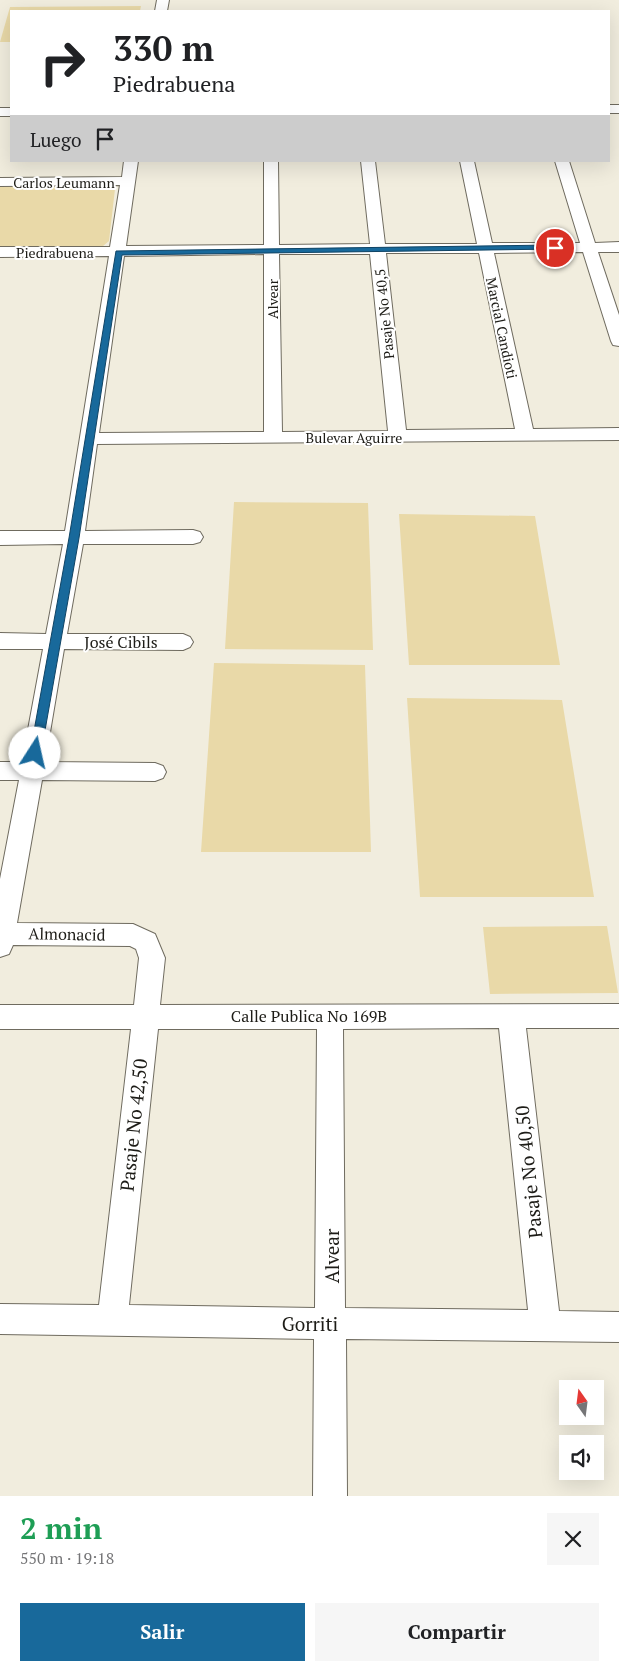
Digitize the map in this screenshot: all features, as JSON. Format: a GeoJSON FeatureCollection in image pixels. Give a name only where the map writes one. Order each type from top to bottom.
{"type":"FeatureCollection","features":[{"type":"Feature","properties":{"kind":"street"},"geometry":{"type":"LineString","coordinates":[[1,938],[74,538],[119,252],[131,162]]}},
{"type":"Feature","properties":{"kind":"street","name":"Alvear"},"geometry":{"type":"LineString","coordinates":[[271,162],[272,437]]}},
{"type":"Feature","properties":{"kind":"street","name":"Pasaje No 40,5"},"geometry":{"type":"LineString","coordinates":[[368,162],[398,436]]}},
{"type":"Feature","properties":{"kind":"street","name":"Marcial Candioti"},"geometry":{"type":"LineString","coordinates":[[467,162],[525,435]]}},
{"type":"Feature","properties":{"kind":"street"},"geometry":{"type":"LineString","coordinates":[[562,162],[619,341]]}},
{"type":"Feature","properties":{"kind":"street","name":"Carlos Leumann"},"geometry":{"type":"LineString","coordinates":[[0,182],[128,181]]}},
{"type":"Feature","properties":{"kind":"street","name":"Piedrabuena"},"geometry":{"type":"LineString","coordinates":[[0,252],[619,247]]}},
{"type":"Feature","properties":{"kind":"street","name":"Bulevar Aguirre"},"geometry":{"type":"LineString","coordinates":[[89,439],[619,434]]}},
{"type":"Feature","properties":{"kind":"street"},"geometry":{"type":"LineString","coordinates":[[0,538],[193,537]]}},
{"type":"Feature","properties":{"kind":"street","name":"José Cibils"},"geometry":{"type":"LineString","coordinates":[[0,641],[183,642]]}},
{"type":"Feature","properties":{"kind":"street"},"geometry":{"type":"LineString","coordinates":[[0,771],[155,772]]}},
{"type":"Feature","properties":{"kind":"street","name":"Almonacid"},"geometry":{"type":"LineString","coordinates":[[1,938],[133,935]]}},
{"type":"Feature","properties":{"kind":"street","name":"Pasaje No 42,50"},"geometry":{"type":"LineString","coordinates":[[112,1322],[144,1016],[152,958],[146,942],[133,935]]}},
{"type":"Feature","properties":{"kind":"street","name":"Alvear"},"geometry":{"type":"LineString","coordinates":[[330,1016],[332,1322],[330,1496]]}},
{"type":"Feature","properties":{"kind":"street","name":"Pasaje No 40,50"},"geometry":{"type":"LineString","coordinates":[[511,1016],[545,1328]]}},
{"type":"Feature","properties":{"kind":"street","name":"Calle Publica No 169B"},"geometry":{"type":"LineString","coordinates":[[0,1017],[619,1016]]}},
{"type":"Feature","properties":{"kind":"street","name":"Gorriti"},"geometry":{"type":"LineString","coordinates":[[0,1319],[112,1322],[332,1322],[545,1328],[619,1327]]}},
{"type":"Feature","properties":{"kind":"shaded area"},"geometry":{"type":"Polygon","coordinates":[[[141,6],[140,10],[10,10],[10,42],[0,42],[10,7],[141,6]]]}},
{"type":"Feature","properties":{"kind":"shaded area"},"geometry":{"type":"Polygon","coordinates":[[[108,185],[115,189],[109,241],[103,246],[0,247],[0,186],[108,185]]]}},
{"type":"Feature","properties":{"kind":"shaded area"},"geometry":{"type":"Polygon","coordinates":[[[234,502],[368,503],[373,650],[225,649],[234,502]]]}},
{"type":"Feature","properties":{"kind":"shaded area"},"geometry":{"type":"Polygon","coordinates":[[[399,514],[535,516],[560,665],[409,665],[399,514]]]}},
{"type":"Feature","properties":{"kind":"shaded area"},"geometry":{"type":"Polygon","coordinates":[[[214,663],[365,665],[371,852],[201,852],[214,663]]]}},
{"type":"Feature","properties":{"kind":"shaded area"},"geometry":{"type":"Polygon","coordinates":[[[407,698],[562,700],[594,897],[420,897],[407,698]]]}},
{"type":"Feature","properties":{"kind":"shaded area"},"geometry":{"type":"Polygon","coordinates":[[[607,926],[618,993],[490,994],[483,927],[607,926]]]}},
{"type":"Feature","properties":{"kind":"route"},"geometry":{"type":"LineString","coordinates":[[35,753],[74,538],[119,252],[555,248]]}}]}
